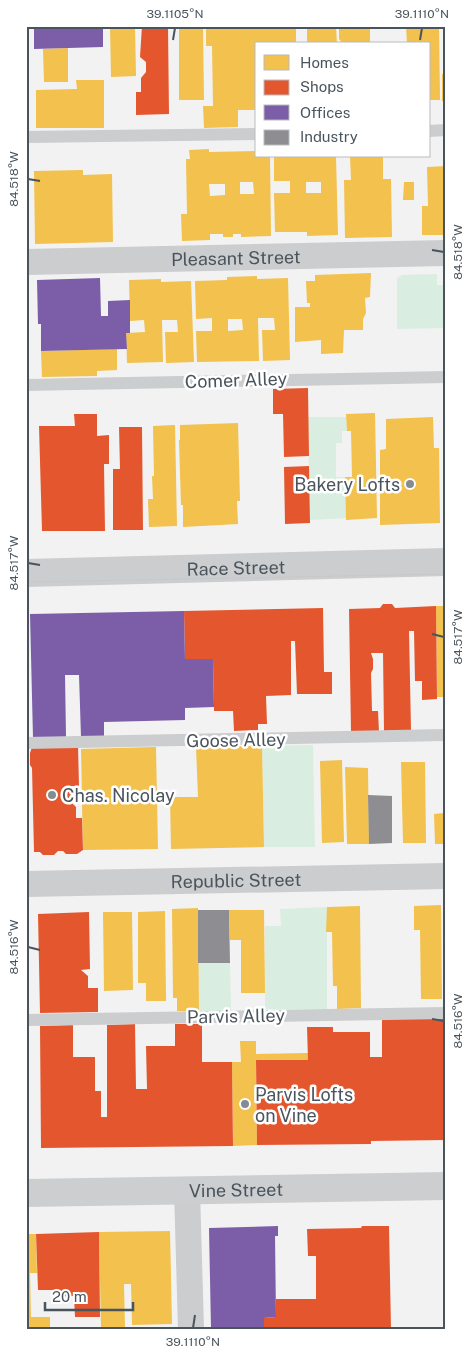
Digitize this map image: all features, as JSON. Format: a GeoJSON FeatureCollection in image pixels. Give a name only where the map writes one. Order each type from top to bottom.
{"type":"FeatureCollection","features":[{"type":"Feature","properties":{"kind":"main road","name":"Vine Street"},"geometry":{"type":"LineString","coordinates":[[26,1193],[446,1186]]}},
{"type":"Feature","properties":{"kind":"street","name":"Pleasant Street"},"geometry":{"type":"LineString","coordinates":[[26,262],[446,253]]}},
{"type":"Feature","properties":{"kind":"street","name":"Race Street"},"geometry":{"type":"LineString","coordinates":[[26,573],[446,562]]}},
{"type":"Feature","properties":{"kind":"street","name":"Republic Street"},"geometry":{"type":"LineString","coordinates":[[26,884],[446,876]]}},
{"type":"Feature","properties":{"kind":"street"},"geometry":{"type":"LineString","coordinates":[[187,1190],[190,1329]]}},
{"type":"Feature","properties":{"kind":"lane"},"geometry":{"type":"LineString","coordinates":[[430,130],[446,130]]}},
{"type":"Feature","properties":{"kind":"lane"},"geometry":{"type":"LineString","coordinates":[[26,137],[255,134]]}},
{"type":"Feature","properties":{"kind":"lane","name":"Comer Alley"},"geometry":{"type":"LineString","coordinates":[[26,385],[446,377]]}},
{"type":"Feature","properties":{"kind":"lane","name":"Goose Alley"},"geometry":{"type":"LineString","coordinates":[[26,743],[446,735]]}},
{"type":"Feature","properties":{"kind":"lane","name":"Parvis Alley"},"geometry":{"type":"LineString","coordinates":[[26,1020],[446,1013]]}},
{"type":"Feature","properties":{"kind":"green space"},"geometry":{"type":"Polygon","coordinates":[[[437,274],[437,285],[446,285],[446,328],[397,329],[397,278],[402,275],[437,274]]]}},
{"type":"Feature","properties":{"kind":"green space"},"geometry":{"type":"Polygon","coordinates":[[[308,417],[346,417],[347,431],[342,431],[342,443],[336,443],[336,477],[345,477],[346,518],[310,520],[308,417]]]}},
{"type":"Feature","properties":{"kind":"green space"},"geometry":{"type":"Polygon","coordinates":[[[313,745],[315,847],[264,847],[262,746],[313,745]]]}},
{"type":"Feature","properties":{"kind":"green space"},"geometry":{"type":"Polygon","coordinates":[[[327,907],[327,1009],[265,1009],[265,926],[281,926],[280,909],[327,907]]]}},
{"type":"Feature","properties":{"kind":"green space"},"geometry":{"type":"Polygon","coordinates":[[[198,963],[230,963],[231,1011],[199,1011],[198,963]]]}},
{"type":"Feature","properties":{"kind":"building: Homes"},"geometry":{"type":"Polygon","coordinates":[[[110,26],[135,26],[136,76],[111,77],[110,26]]]}},
{"type":"Feature","properties":{"kind":"building: Homes"},"geometry":{"type":"Polygon","coordinates":[[[179,26],[203,26],[204,100],[179,100],[179,26]]]}},
{"type":"Feature","properties":{"kind":"building: Homes"},"geometry":{"type":"Polygon","coordinates":[[[206,26],[296,26],[296,42],[255,42],[255,110],[238,110],[238,127],[204,128],[203,106],[213,106],[212,46],[206,46],[206,26]]]}},
{"type":"Feature","properties":{"kind":"building: Homes"},"geometry":{"type":"Polygon","coordinates":[[[307,26],[336,26],[337,42],[307,42],[307,26]]]}},
{"type":"Feature","properties":{"kind":"building: Homes"},"geometry":{"type":"Polygon","coordinates":[[[339,26],[370,26],[370,42],[341,42],[339,39],[339,26]]]}},
{"type":"Feature","properties":{"kind":"building: Homes"},"geometry":{"type":"Polygon","coordinates":[[[406,26],[439,26],[440,100],[430,100],[430,42],[407,42],[406,26]]]}},
{"type":"Feature","properties":{"kind":"building: Homes"},"geometry":{"type":"Polygon","coordinates":[[[68,48],[68,82],[44,82],[43,49],[68,48]]]}},
{"type":"Feature","properties":{"kind":"building: Homes"},"geometry":{"type":"Polygon","coordinates":[[[442,74],[446,74],[446,101],[442,101],[442,74]]]}},
{"type":"Feature","properties":{"kind":"building: Homes"},"geometry":{"type":"Polygon","coordinates":[[[76,80],[104,80],[104,128],[36,128],[36,90],[77,89],[76,80]]]}},
{"type":"Feature","properties":{"kind":"building: Homes"},"geometry":{"type":"Polygon","coordinates":[[[209,149],[209,152],[255,151],[255,158],[270,158],[271,236],[241,237],[241,234],[233,234],[233,237],[223,237],[223,234],[210,234],[210,240],[182,241],[181,214],[187,214],[186,159],[190,159],[189,150],[209,149]],[[240,182],[240,194],[254,194],[253,182],[240,182]],[[209,184],[210,196],[225,195],[225,184],[209,184]]]}},
{"type":"Feature","properties":{"kind":"building: Homes"},"geometry":{"type":"Polygon","coordinates":[[[274,158],[336,158],[338,235],[307,236],[307,232],[275,232],[274,193],[290,193],[290,181],[274,181],[274,158]],[[306,182],[306,193],[321,193],[321,182],[306,182]]]}},
{"type":"Feature","properties":{"kind":"building: Homes"},"geometry":{"type":"Polygon","coordinates":[[[350,158],[383,158],[383,179],[391,179],[392,237],[345,238],[344,180],[351,180],[350,158]]]}},
{"type":"Feature","properties":{"kind":"building: Homes"},"geometry":{"type":"Polygon","coordinates":[[[446,166],[446,235],[422,235],[422,206],[428,206],[427,167],[446,166]]]}},
{"type":"Feature","properties":{"kind":"building: Homes"},"geometry":{"type":"Polygon","coordinates":[[[83,170],[83,175],[112,174],[113,242],[35,244],[34,171],[83,170]]]}},
{"type":"Feature","properties":{"kind":"building: Homes"},"geometry":{"type":"Polygon","coordinates":[[[404,182],[414,182],[414,200],[403,200],[404,182]]]}},
{"type":"Feature","properties":{"kind":"building: Homes"},"geometry":{"type":"Polygon","coordinates":[[[371,273],[370,297],[365,298],[366,313],[363,319],[363,330],[344,330],[343,353],[321,354],[321,340],[295,342],[295,307],[310,307],[310,303],[307,303],[306,281],[315,281],[315,275],[371,273]]]}},
{"type":"Feature","properties":{"kind":"building: Homes"},"geometry":{"type":"Polygon","coordinates":[[[257,276],[257,279],[288,278],[290,360],[263,361],[262,330],[275,330],[274,318],[258,318],[259,361],[197,362],[196,331],[212,331],[212,318],[196,319],[195,281],[227,280],[227,277],[257,276]],[[228,319],[228,331],[243,330],[242,319],[228,319]]]}},
{"type":"Feature","properties":{"kind":"building: Homes"},"geometry":{"type":"Polygon","coordinates":[[[161,279],[161,282],[191,281],[194,362],[166,363],[165,332],[178,332],[177,320],[162,320],[163,362],[127,363],[126,333],[145,332],[144,320],[130,321],[129,280],[161,279]]]}},
{"type":"Feature","properties":{"kind":"building: Homes"},"geometry":{"type":"Polygon","coordinates":[[[117,349],[117,370],[97,371],[97,376],[42,377],[41,351],[117,349]]]}},
{"type":"Feature","properties":{"kind":"building: Homes"},"geometry":{"type":"Polygon","coordinates":[[[375,413],[377,518],[346,520],[345,477],[352,477],[351,431],[347,431],[346,414],[375,413]]]}},
{"type":"Feature","properties":{"kind":"building: Homes","name":"Bakery Lofts"},"geometry":{"type":"Polygon","coordinates":[[[433,417],[434,448],[439,448],[440,523],[380,525],[380,450],[386,449],[386,419],[433,417]]]}},
{"type":"Feature","properties":{"kind":"building: Homes"},"geometry":{"type":"Polygon","coordinates":[[[238,423],[240,501],[237,501],[238,524],[183,527],[180,425],[238,423]]]}},
{"type":"Feature","properties":{"kind":"building: Homes"},"geometry":{"type":"Polygon","coordinates":[[[175,425],[177,526],[149,527],[148,499],[153,499],[152,476],[154,476],[153,426],[175,425]]]}},
{"type":"Feature","properties":{"kind":"building: Homes"},"geometry":{"type":"Polygon","coordinates":[[[436,606],[446,606],[446,697],[437,697],[436,606]]]}},
{"type":"Feature","properties":{"kind":"building: Homes"},"geometry":{"type":"Polygon","coordinates":[[[262,746],[264,847],[171,849],[170,797],[198,797],[196,747],[262,746]]]}},
{"type":"Feature","properties":{"kind":"building: Homes"},"geometry":{"type":"Polygon","coordinates":[[[156,747],[158,849],[83,850],[82,804],[89,804],[89,797],[82,797],[81,749],[156,747]]]}},
{"type":"Feature","properties":{"kind":"building: Homes"},"geometry":{"type":"Polygon","coordinates":[[[443,757],[446,757],[446,844],[435,844],[434,814],[444,813],[443,757]]]}},
{"type":"Feature","properties":{"kind":"building: Homes"},"geometry":{"type":"Polygon","coordinates":[[[342,760],[344,842],[322,843],[320,761],[342,760]]]}},
{"type":"Feature","properties":{"kind":"building: Homes"},"geometry":{"type":"Polygon","coordinates":[[[401,762],[425,762],[426,843],[403,843],[401,762]]]}},
{"type":"Feature","properties":{"kind":"building: Homes"},"geometry":{"type":"Polygon","coordinates":[[[345,767],[368,768],[369,844],[347,844],[345,767]]]}},
{"type":"Feature","properties":{"kind":"building: Homes"},"geometry":{"type":"Polygon","coordinates":[[[441,905],[442,999],[421,999],[420,930],[414,930],[414,906],[441,905]]]}},
{"type":"Feature","properties":{"kind":"building: Homes"},"geometry":{"type":"Polygon","coordinates":[[[360,906],[361,1008],[337,1009],[337,986],[333,986],[332,932],[326,932],[327,907],[360,906]]]}},
{"type":"Feature","properties":{"kind":"building: Homes"},"geometry":{"type":"Polygon","coordinates":[[[198,908],[199,1011],[177,1011],[177,998],[173,998],[172,909],[198,908]]]}},
{"type":"Feature","properties":{"kind":"building: Homes"},"geometry":{"type":"Polygon","coordinates":[[[229,910],[264,910],[265,993],[241,993],[241,940],[230,940],[229,910]]]}},
{"type":"Feature","properties":{"kind":"building: Homes"},"geometry":{"type":"Polygon","coordinates":[[[165,911],[166,1001],[146,1001],[146,983],[138,983],[138,912],[165,911]]]}},
{"type":"Feature","properties":{"kind":"building: Homes"},"geometry":{"type":"Polygon","coordinates":[[[103,912],[132,912],[133,990],[104,991],[103,912]]]}},
{"type":"Feature","properties":{"kind":"building: Homes","name":"Parvis Lofts on Vine"},"geometry":{"type":"Polygon","coordinates":[[[240,1041],[256,1041],[256,1054],[308,1053],[308,1060],[256,1060],[257,1145],[233,1146],[232,1062],[241,1062],[240,1041]]]}},
{"type":"Feature","properties":{"kind":"building: Homes"},"geometry":{"type":"Polygon","coordinates":[[[170,1231],[172,1324],[132,1325],[131,1284],[124,1284],[125,1329],[101,1329],[99,1232],[170,1231]]]}},
{"type":"Feature","properties":{"kind":"building: Homes"},"geometry":{"type":"Polygon","coordinates":[[[26,1234],[36,1234],[37,1273],[30,1273],[31,1317],[50,1317],[50,1329],[26,1329],[26,1234]]]}},
{"type":"Feature","properties":{"kind":"building: Shops"},"geometry":{"type":"Polygon","coordinates":[[[142,26],[168,26],[169,114],[136,115],[136,92],[141,92],[141,78],[146,72],[146,62],[140,57],[142,26]]]}},
{"type":"Feature","properties":{"kind":"building: Shops"},"geometry":{"type":"Polygon","coordinates":[[[308,388],[309,456],[284,457],[283,414],[273,414],[273,389],[308,388]]]}},
{"type":"Feature","properties":{"kind":"building: Shops"},"geometry":{"type":"Polygon","coordinates":[[[74,414],[97,414],[97,436],[109,435],[109,464],[104,464],[105,531],[42,531],[39,426],[75,426],[74,414]]]}},
{"type":"Feature","properties":{"kind":"building: Shops"},"geometry":{"type":"Polygon","coordinates":[[[119,427],[142,427],[143,530],[113,530],[113,469],[120,469],[119,427]]]}},
{"type":"Feature","properties":{"kind":"building: Shops"},"geometry":{"type":"Polygon","coordinates":[[[309,466],[310,523],[285,524],[284,467],[309,466]]]}},
{"type":"Feature","properties":{"kind":"building: Shops"},"geometry":{"type":"Polygon","coordinates":[[[383,604],[392,604],[395,608],[436,606],[437,699],[422,700],[422,681],[415,681],[414,631],[409,631],[411,730],[384,731],[383,653],[371,653],[373,659],[371,673],[372,711],[378,711],[379,732],[351,732],[349,609],[380,608],[383,604]]]}},
{"type":"Feature","properties":{"kind":"building: Shops"},"geometry":{"type":"Polygon","coordinates":[[[323,608],[324,672],[332,672],[332,694],[297,694],[295,641],[291,641],[291,695],[266,696],[267,724],[258,724],[258,730],[234,731],[233,711],[214,711],[213,659],[185,659],[184,611],[323,608]]]}},
{"type":"Feature","properties":{"kind":"building: Shops","name":"Chas. Nicolay"},"geometry":{"type":"Polygon","coordinates":[[[78,746],[79,786],[72,786],[72,803],[76,807],[76,818],[82,818],[83,850],[77,854],[66,854],[63,851],[58,851],[54,855],[43,855],[40,852],[34,852],[32,768],[30,765],[32,747],[78,746]]]}},
{"type":"Feature","properties":{"kind":"building: Shops"},"geometry":{"type":"Polygon","coordinates":[[[89,912],[90,969],[81,970],[88,976],[88,988],[98,988],[98,1012],[40,1013],[38,914],[89,912]]]}},
{"type":"Feature","properties":{"kind":"building: Shops"},"geometry":{"type":"Polygon","coordinates":[[[446,1018],[446,1140],[371,1141],[371,1144],[257,1145],[256,1060],[308,1060],[307,1027],[333,1027],[333,1032],[370,1032],[370,1057],[382,1057],[382,1019],[446,1018]]]}},
{"type":"Feature","properties":{"kind":"building: Shops"},"geometry":{"type":"Polygon","coordinates":[[[135,1024],[136,1089],[147,1089],[146,1046],[175,1046],[175,1024],[202,1024],[202,1062],[232,1062],[233,1146],[41,1148],[40,1026],[73,1025],[73,1057],[95,1057],[95,1091],[101,1091],[101,1117],[107,1117],[107,1025],[135,1024]]]}},
{"type":"Feature","properties":{"kind":"building: Shops"},"geometry":{"type":"Polygon","coordinates":[[[362,1226],[389,1226],[391,1329],[264,1329],[264,1318],[276,1317],[276,1299],[316,1299],[316,1256],[308,1256],[307,1229],[361,1228],[362,1226]]]}},
{"type":"Feature","properties":{"kind":"building: Shops"},"geometry":{"type":"Polygon","coordinates":[[[99,1232],[100,1317],[75,1317],[74,1296],[55,1297],[54,1290],[38,1290],[36,1234],[99,1232]]]}},
{"type":"Feature","properties":{"kind":"building: Offices"},"geometry":{"type":"Polygon","coordinates":[[[34,26],[103,26],[103,47],[34,49],[34,26]]]}},
{"type":"Feature","properties":{"kind":"building: Offices"},"geometry":{"type":"Polygon","coordinates":[[[100,278],[101,316],[108,316],[108,301],[130,300],[130,333],[126,333],[127,349],[41,351],[41,324],[38,324],[37,280],[100,278]]]}},
{"type":"Feature","properties":{"kind":"building: Offices"},"geometry":{"type":"Polygon","coordinates":[[[184,611],[185,659],[213,659],[214,707],[185,708],[185,720],[104,722],[104,737],[81,737],[79,675],[65,675],[66,737],[33,738],[30,614],[184,611]]]}},
{"type":"Feature","properties":{"kind":"building: Offices"},"geometry":{"type":"Polygon","coordinates":[[[278,1226],[278,1236],[275,1236],[276,1317],[264,1318],[264,1329],[211,1329],[209,1228],[278,1226]]]}},
{"type":"Feature","properties":{"kind":"building: Industry"},"geometry":{"type":"Polygon","coordinates":[[[368,795],[392,796],[392,843],[369,844],[368,795]]]}},
{"type":"Feature","properties":{"kind":"building: Industry"},"geometry":{"type":"Polygon","coordinates":[[[198,910],[229,910],[230,963],[198,963],[198,910]]]}},
{"type":"Feature","properties":{"kind":"tram line"},"geometry":{"type":"LineString","coordinates":[[26,582],[446,574]]}},
{"type":"Feature","properties":{"kind":"place","name":"Bakery Lofts"},"geometry":{"type":"Point","coordinates":[410,484]}},
{"type":"Feature","properties":{"kind":"place","name":"Chas. Nicolay"},"geometry":{"type":"Point","coordinates":[52,795]}},
{"type":"Feature","properties":{"kind":"place","name":"Parvis Lofts on Vine"},"geometry":{"type":"Point","coordinates":[245,1104]}}]}
